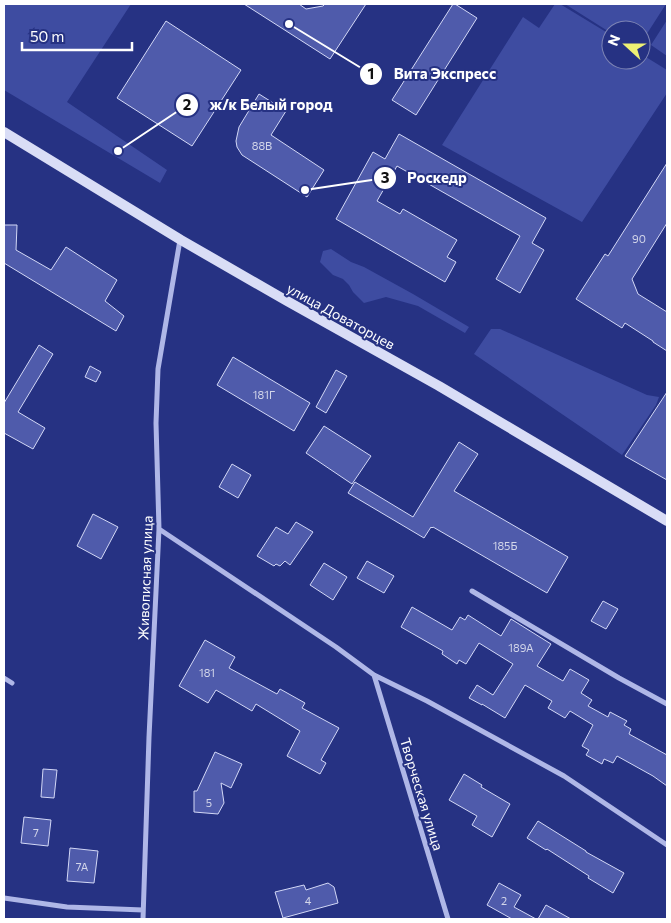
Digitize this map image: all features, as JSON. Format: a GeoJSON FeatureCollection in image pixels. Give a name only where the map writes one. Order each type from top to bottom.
{"type":"FeatureCollection","features":[{"type":"Feature","properties":{"kind":"main road","name":"улица Доваторцев"},"geometry":{"type":"LineString","coordinates":[[4,132],[180,240],[439,386],[667,521]]}},
{"type":"Feature","properties":{"kind":"street","name":"Живописная улица"},"geometry":{"type":"LineString","coordinates":[[143,919],[159,529],[156,423],[158,369],[180,240]]}},
{"type":"Feature","properties":{"kind":"street"},"geometry":{"type":"LineString","coordinates":[[159,529],[336,647],[374,675],[427,701],[564,776],[667,845]]}},
{"type":"Feature","properties":{"kind":"street"},"geometry":{"type":"LineString","coordinates":[[472,591],[619,678],[667,704]]}},
{"type":"Feature","properties":{"kind":"street","name":"Творческая улица"},"geometry":{"type":"LineString","coordinates":[[374,675],[448,919]]}},
{"type":"Feature","properties":{"kind":"street"},"geometry":{"type":"LineString","coordinates":[[4,678],[12,683]]}},
{"type":"Feature","properties":{"kind":"street"},"geometry":{"type":"LineString","coordinates":[[4,898],[67,906],[143,910]]}},
{"type":"Feature","properties":{"kind":"shaded area"},"geometry":{"type":"Polygon","coordinates":[[[4,4],[131,4],[67,102],[167,170],[160,183],[4,90],[4,4]]]}},
{"type":"Feature","properties":{"kind":"shaded area"},"geometry":{"type":"Polygon","coordinates":[[[555,4],[560,4],[601,29],[601,70],[651,70],[651,60],[667,70],[667,93],[582,222],[442,145],[523,17],[539,28],[555,4]]]}},
{"type":"Feature","properties":{"kind":"shaded area"},"geometry":{"type":"Polygon","coordinates":[[[565,4],[666,4],[651,27],[651,20],[601,20],[601,27],[565,4]]]}},
{"type":"Feature","properties":{"kind":"shaded area"},"geometry":{"type":"Polygon","coordinates":[[[667,20],[667,56],[651,45],[667,20]]]}},
{"type":"Feature","properties":{"kind":"shaded area"},"geometry":{"type":"Polygon","coordinates":[[[331,249],[469,327],[465,333],[418,306],[386,297],[364,303],[343,279],[333,275],[320,262],[323,251],[331,249]]]}},
{"type":"Feature","properties":{"kind":"shaded area"},"geometry":{"type":"Polygon","coordinates":[[[491,329],[500,329],[647,395],[659,397],[656,405],[622,455],[474,354],[491,329]]]}},
{"type":"Feature","properties":{"kind":"building"},"geometry":{"type":"Polygon","coordinates":[[[244,4],[299,4],[306,9],[325,4],[366,4],[330,59],[244,4]]]}},
{"type":"Feature","properties":{"kind":"building"},"geometry":{"type":"Polygon","coordinates":[[[453,4],[477,18],[416,115],[392,100],[453,4]]]}},
{"type":"Feature","properties":{"kind":"building"},"geometry":{"type":"Polygon","coordinates":[[[166,21],[241,70],[192,146],[117,98],[166,21]]]}},
{"type":"Feature","properties":{"kind":"building"},"geometry":{"type":"Polygon","coordinates":[[[259,94],[286,111],[271,135],[324,170],[307,197],[242,155],[237,147],[236,141],[239,127],[259,94]]]}},
{"type":"Feature","properties":{"kind":"building"},"geometry":{"type":"Polygon","coordinates":[[[399,134],[546,218],[532,243],[544,250],[520,293],[496,279],[520,236],[397,166],[377,201],[400,214],[403,209],[457,240],[447,257],[456,262],[445,282],[336,219],[373,152],[385,159],[399,134]]]}},
{"type":"Feature","properties":{"kind":"building"},"geometry":{"type":"Polygon","coordinates":[[[667,163],[667,223],[632,279],[638,294],[667,312],[667,351],[625,323],[622,328],[576,299],[605,254],[608,256],[667,163]]]}},
{"type":"Feature","properties":{"kind":"building"},"geometry":{"type":"Polygon","coordinates":[[[4,225],[17,225],[16,250],[51,270],[66,247],[117,280],[105,301],[124,316],[116,331],[4,263],[4,225]]]}},
{"type":"Feature","properties":{"kind":"building"},"geometry":{"type":"Polygon","coordinates":[[[39,345],[53,354],[18,412],[45,428],[33,449],[4,433],[4,403],[39,345]]]}},
{"type":"Feature","properties":{"kind":"building"},"geometry":{"type":"Polygon","coordinates":[[[233,357],[310,403],[294,431],[217,385],[233,357]]]}},
{"type":"Feature","properties":{"kind":"building"},"geometry":{"type":"Polygon","coordinates":[[[90,366],[101,372],[96,382],[85,377],[90,366]]]}},
{"type":"Feature","properties":{"kind":"building"},"geometry":{"type":"Polygon","coordinates":[[[336,370],[347,376],[326,413],[316,407],[336,370]]]}},
{"type":"Feature","properties":{"kind":"building"},"geometry":{"type":"Polygon","coordinates":[[[667,392],[667,480],[625,456],[667,392]]]}},
{"type":"Feature","properties":{"kind":"building"},"geometry":{"type":"Polygon","coordinates":[[[324,426],[371,456],[352,484],[306,453],[324,426]]]}},
{"type":"Feature","properties":{"kind":"building"},"geometry":{"type":"Polygon","coordinates":[[[459,442],[478,454],[454,491],[568,557],[547,593],[433,527],[431,527],[424,538],[348,493],[355,482],[413,517],[459,442]]]}},
{"type":"Feature","properties":{"kind":"building"},"geometry":{"type":"Polygon","coordinates":[[[232,464],[251,475],[238,498],[219,487],[232,464]]]}},
{"type":"Feature","properties":{"kind":"building"},"geometry":{"type":"Polygon","coordinates":[[[93,514],[118,527],[101,559],[77,546],[93,514]]]}},
{"type":"Feature","properties":{"kind":"building"},"geometry":{"type":"Polygon","coordinates":[[[296,522],[313,532],[290,565],[285,561],[280,566],[276,564],[274,566],[257,556],[276,527],[288,534],[296,522]]]}},
{"type":"Feature","properties":{"kind":"building"},"geometry":{"type":"Polygon","coordinates":[[[367,561],[394,576],[384,593],[357,578],[367,561]]]}},
{"type":"Feature","properties":{"kind":"building"},"geometry":{"type":"Polygon","coordinates":[[[324,563],[347,577],[333,600],[310,585],[324,563]]]}},
{"type":"Feature","properties":{"kind":"building"},"geometry":{"type":"Polygon","coordinates":[[[603,601],[618,609],[606,629],[591,621],[603,601]]]}},
{"type":"Feature","properties":{"kind":"building"},"geometry":{"type":"Polygon","coordinates":[[[412,607],[452,630],[460,617],[465,620],[468,615],[501,636],[511,619],[551,644],[537,666],[563,681],[570,669],[589,680],[581,693],[592,700],[588,706],[608,717],[610,712],[627,721],[624,725],[631,729],[629,734],[667,755],[667,786],[617,756],[613,763],[604,759],[602,764],[586,755],[589,750],[582,746],[593,725],[570,711],[565,718],[548,708],[552,701],[525,685],[505,718],[469,698],[477,685],[493,695],[513,664],[479,643],[466,664],[459,660],[457,664],[442,654],[443,651],[401,627],[412,607]]]}},
{"type":"Feature","properties":{"kind":"building"},"geometry":{"type":"Polygon","coordinates":[[[205,640],[235,657],[229,668],[277,694],[280,689],[305,703],[302,708],[339,728],[321,760],[326,763],[320,774],[287,756],[300,731],[256,704],[252,711],[216,690],[208,703],[179,686],[205,640]]]}},
{"type":"Feature","properties":{"kind":"building"},"geometry":{"type":"Polygon","coordinates":[[[215,752],[242,764],[231,788],[221,783],[224,803],[218,814],[194,812],[194,791],[197,791],[215,752]]]}},
{"type":"Feature","properties":{"kind":"building"},"geometry":{"type":"Polygon","coordinates":[[[43,769],[57,770],[54,798],[41,797],[43,769]]]}},
{"type":"Feature","properties":{"kind":"building"},"geometry":{"type":"Polygon","coordinates":[[[464,774],[482,785],[481,787],[510,804],[492,837],[472,825],[477,816],[449,800],[464,774]]]}},
{"type":"Feature","properties":{"kind":"building"},"geometry":{"type":"Polygon","coordinates":[[[24,817],[51,820],[48,846],[21,843],[24,817]]]}},
{"type":"Feature","properties":{"kind":"building"},"geometry":{"type":"Polygon","coordinates":[[[538,821],[586,852],[624,873],[613,893],[547,849],[527,838],[538,821]]]}},
{"type":"Feature","properties":{"kind":"building"},"geometry":{"type":"Polygon","coordinates":[[[70,848],[98,851],[94,883],[67,881],[70,848]]]}},
{"type":"Feature","properties":{"kind":"building"},"geometry":{"type":"Polygon","coordinates":[[[328,883],[334,887],[338,903],[283,918],[275,892],[304,885],[306,890],[328,883]]]}},
{"type":"Feature","properties":{"kind":"building"},"geometry":{"type":"Polygon","coordinates":[[[499,883],[521,895],[514,907],[536,919],[512,919],[487,905],[499,883]]]}},
{"type":"Feature","properties":{"kind":"building"},"geometry":{"type":"Polygon","coordinates":[[[546,905],[571,919],[538,919],[546,905]]]}},
{"type":"Feature","properties":{"kind":"place","name":"Вита Экспресс"},"geometry":{"type":"Point","coordinates":[289,24]}},
{"type":"Feature","properties":{"kind":"place","name":"ж/к Белый город"},"geometry":{"type":"Point","coordinates":[118,151]}},
{"type":"Feature","properties":{"kind":"place","name":"Роскедр"},"geometry":{"type":"Point","coordinates":[305,190]}}]}
